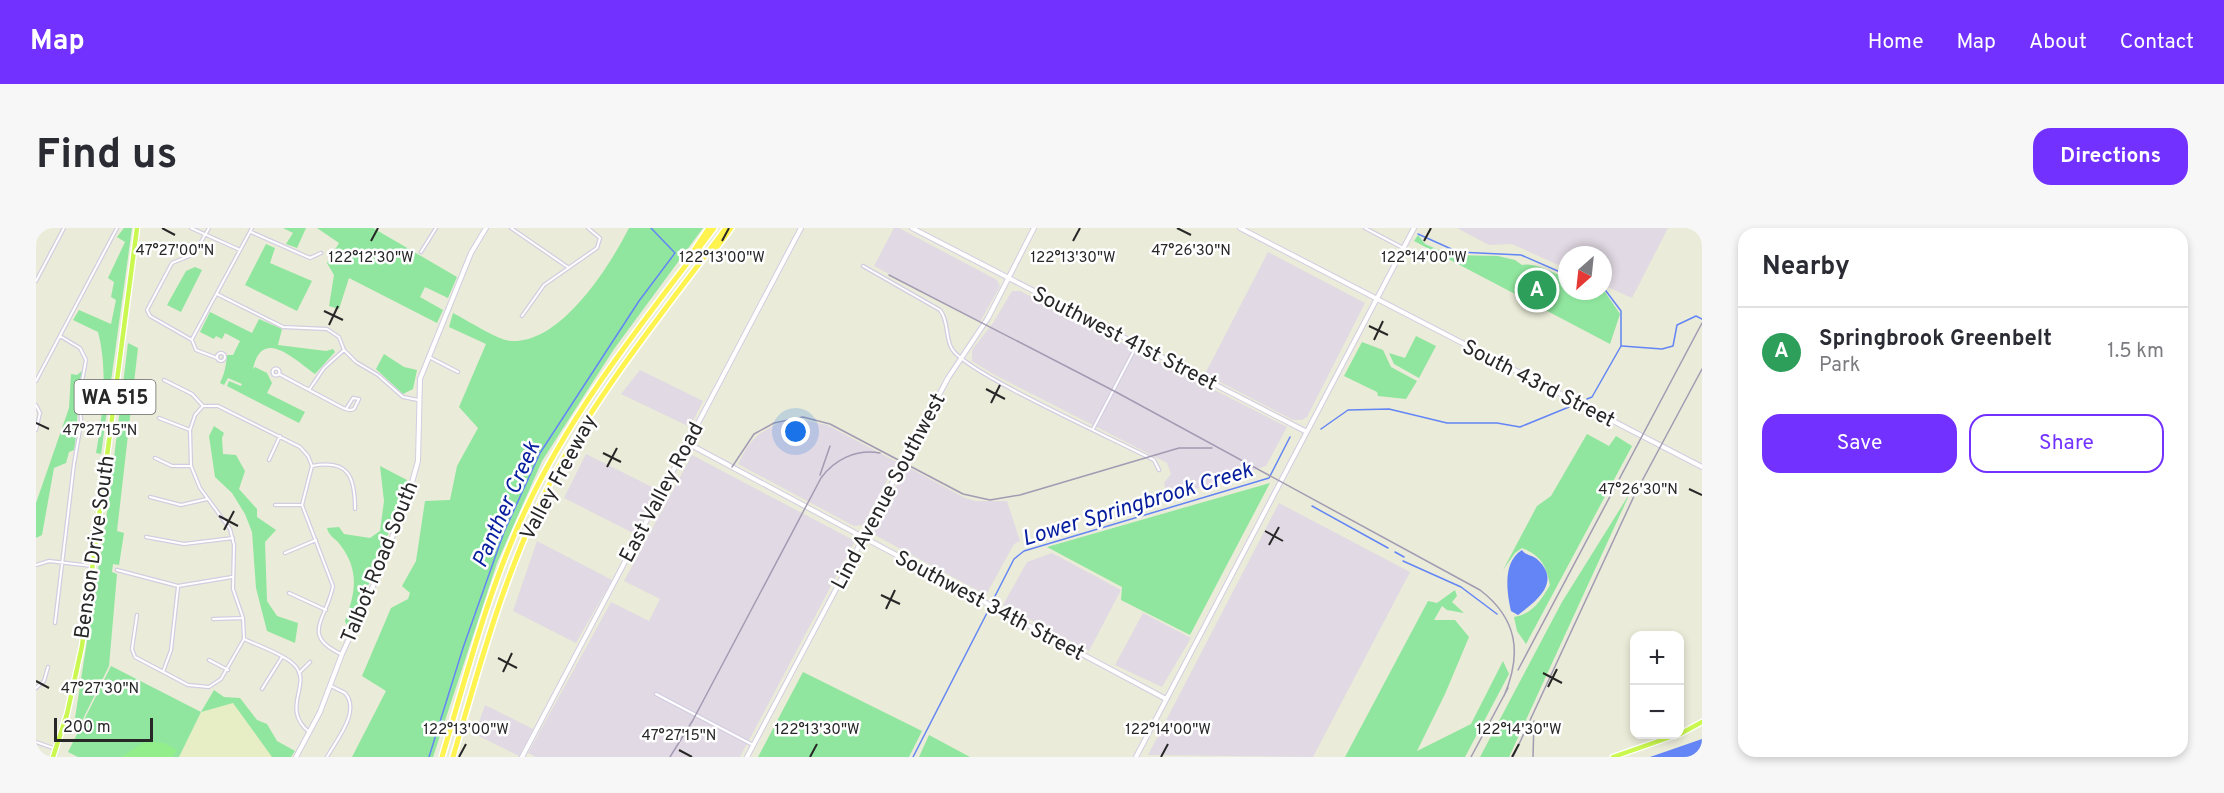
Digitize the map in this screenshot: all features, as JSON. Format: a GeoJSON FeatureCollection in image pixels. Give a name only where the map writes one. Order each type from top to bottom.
{"type":"FeatureCollection","features":[{"type":"Feature","properties":{"kind":"highway"},"geometry":{"type":"LineString","coordinates":[[690,259],[709,228]]}},
{"type":"Feature","properties":{"kind":"highway"},"geometry":{"type":"LineString","coordinates":[[492,592],[537,491],[575,424],[716,228]]}},
{"type":"Feature","properties":{"kind":"highway","name":"Valley Freeway"},"geometry":{"type":"LineString","coordinates":[[442,757],[492,592],[525,510],[571,425],[601,380],[690,259],[716,228]]}},
{"type":"Feature","properties":{"kind":"highway","name":"Valley Freeway"},"geometry":{"type":"LineString","coordinates":[[453,757],[503,591],[546,491],[604,393],[726,228]]}},
{"type":"Feature","properties":{"kind":"highway"},"geometry":{"type":"LineString","coordinates":[[686,284],[697,274],[731,228]]}},
{"type":"Feature","properties":{"kind":"main road","name":"Benson Drive South"},"geometry":{"type":"LineString","coordinates":[[53,757],[76,678],[137,228]]}},
{"type":"Feature","properties":{"kind":"main road"},"geometry":{"type":"LineString","coordinates":[[1684,731],[1702,722]]}},
{"type":"Feature","properties":{"kind":"main road"},"geometry":{"type":"LineString","coordinates":[[1613,757],[1665,739]]}},
{"type":"Feature","properties":{"kind":"street"},"geometry":{"type":"LineString","coordinates":[[36,281],[64,228]]}},
{"type":"Feature","properties":{"kind":"street"},"geometry":{"type":"LineString","coordinates":[[36,381],[117,228]]}},
{"type":"Feature","properties":{"kind":"street"},"geometry":{"type":"LineString","coordinates":[[191,228],[240,250]]}},
{"type":"Feature","properties":{"kind":"street"},"geometry":{"type":"LineString","coordinates":[[209,228],[194,254],[175,261],[168,267],[147,312],[192,340],[196,350],[217,358]]}},
{"type":"Feature","properties":{"kind":"street"},"geometry":{"type":"LineString","coordinates":[[421,252],[436,228]]}},
{"type":"Feature","properties":{"kind":"street","name":"Talbot Road South"},"geometry":{"type":"LineString","coordinates":[[296,757],[331,686],[342,654],[379,573],[416,470],[420,379],[471,253],[486,228]]}},
{"type":"Feature","properties":{"kind":"street"},"geometry":{"type":"LineString","coordinates":[[511,228],[569,268]]}},
{"type":"Feature","properties":{"kind":"street"},"geometry":{"type":"LineString","coordinates":[[522,316],[544,285],[597,248],[600,241],[598,235],[588,228]]}},
{"type":"Feature","properties":{"kind":"street","name":"East Valley Road"},"geometry":{"type":"LineString","coordinates":[[522,757],[801,228]]}},
{"type":"Feature","properties":{"kind":"street","name":"Southwest 41st Street"},"geometry":{"type":"LineString","coordinates":[[912,228],[1305,431]]}},
{"type":"Feature","properties":{"kind":"street","name":"Lind Avenue Southwest"},"geometry":{"type":"LineString","coordinates":[[747,757],[960,358],[984,325],[1034,228]]}},
{"type":"Feature","properties":{"kind":"street","name":"South 43rd Street"},"geometry":{"type":"LineString","coordinates":[[1240,228],[1702,467]]}},
{"type":"Feature","properties":{"kind":"street"},"geometry":{"type":"LineString","coordinates":[[1365,228],[1403,248]]}},
{"type":"Feature","properties":{"kind":"street"},"geometry":{"type":"LineString","coordinates":[[1136,757],[1305,431],[1414,228]]}},
{"type":"Feature","properties":{"kind":"street"},"geometry":{"type":"LineString","coordinates":[[192,340],[251,230],[310,258],[321,254]]}},
{"type":"Feature","properties":{"kind":"street"},"geometry":{"type":"LineString","coordinates":[[863,267],[940,310],[951,348],[960,358],[995,380],[1154,460],[1159,470]]}},
{"type":"Feature","properties":{"kind":"street"},"geometry":{"type":"LineString","coordinates":[[217,294],[283,327],[327,328],[339,337],[344,350],[398,394],[418,400]]}},
{"type":"Feature","properties":{"kind":"street"},"geometry":{"type":"LineString","coordinates":[[55,623],[81,424],[80,392],[86,360],[80,348],[60,336]]}},
{"type":"Feature","properties":{"kind":"street"},"geometry":{"type":"LineString","coordinates":[[1093,429],[1137,345]]}},
{"type":"Feature","properties":{"kind":"street"},"geometry":{"type":"LineString","coordinates":[[308,391],[324,368],[344,350]]}},
{"type":"Feature","properties":{"kind":"street"},"geometry":{"type":"LineString","coordinates":[[429,357],[458,372]]}},
{"type":"Feature","properties":{"kind":"street"},"geometry":{"type":"LineString","coordinates":[[279,374],[346,410],[354,409],[359,399],[353,398],[346,410]]}},
{"type":"Feature","properties":{"kind":"street"},"geometry":{"type":"LineString","coordinates":[[164,380],[192,394],[203,406],[218,406],[280,436],[305,451],[312,466],[302,505],[333,586],[319,628],[320,641],[342,654]]}},
{"type":"Feature","properties":{"kind":"street"},"geometry":{"type":"LineString","coordinates":[[36,405],[40,413],[36,430]]}},
{"type":"Feature","properties":{"kind":"street"},"geometry":{"type":"LineString","coordinates":[[137,615],[133,652],[139,660],[198,687],[214,685],[228,670],[244,639],[243,618],[233,589],[232,537],[224,519],[195,480],[191,466],[190,430],[195,415],[203,406]]}},
{"type":"Feature","properties":{"kind":"street"},"geometry":{"type":"LineString","coordinates":[[159,418],[190,430]]}},
{"type":"Feature","properties":{"kind":"street"},"geometry":{"type":"LineString","coordinates":[[269,460],[280,436]]}},
{"type":"Feature","properties":{"kind":"street","name":"Southwest 34th Street"},"geometry":{"type":"LineString","coordinates":[[687,443],[1166,699]]}},
{"type":"Feature","properties":{"kind":"street"},"geometry":{"type":"LineString","coordinates":[[155,458],[172,466],[191,466]]}},
{"type":"Feature","properties":{"kind":"street"},"geometry":{"type":"LineString","coordinates":[[312,466],[336,465],[347,472],[355,486],[355,509]]}},
{"type":"Feature","properties":{"kind":"street"},"geometry":{"type":"LineString","coordinates":[[150,497],[181,505],[207,499]]}},
{"type":"Feature","properties":{"kind":"street"},"geometry":{"type":"LineString","coordinates":[[275,505],[302,505]]}},
{"type":"Feature","properties":{"kind":"street"},"geometry":{"type":"LineString","coordinates":[[146,537],[184,544],[232,537]]}},
{"type":"Feature","properties":{"kind":"street"},"geometry":{"type":"LineString","coordinates":[[285,553],[316,540]]}},
{"type":"Feature","properties":{"kind":"street"},"geometry":{"type":"LineString","coordinates":[[36,565],[49,561],[92,566]]}},
{"type":"Feature","properties":{"kind":"street"},"geometry":{"type":"LineString","coordinates":[[117,570],[178,586],[232,577]]}},
{"type":"Feature","properties":{"kind":"street"},"geometry":{"type":"LineString","coordinates":[[163,672],[171,650],[178,586]]}},
{"type":"Feature","properties":{"kind":"street"},"geometry":{"type":"LineString","coordinates":[[289,593],[326,610]]}},
{"type":"Feature","properties":{"kind":"street"},"geometry":{"type":"LineString","coordinates":[[213,619],[243,618]]}},
{"type":"Feature","properties":{"kind":"street"},"geometry":{"type":"LineString","coordinates":[[244,639],[291,662],[299,673],[296,714],[300,724],[309,732]]}},
{"type":"Feature","properties":{"kind":"street"},"geometry":{"type":"LineString","coordinates":[[262,689],[282,657]]}},
{"type":"Feature","properties":{"kind":"street"},"geometry":{"type":"LineString","coordinates":[[209,660],[228,670]]}},
{"type":"Feature","properties":{"kind":"street"},"geometry":{"type":"LineString","coordinates":[[299,673],[310,662]]}},
{"type":"Feature","properties":{"kind":"street"},"geometry":{"type":"LineString","coordinates":[[36,688],[44,681],[48,667]]}},
{"type":"Feature","properties":{"kind":"street"},"geometry":{"type":"LineString","coordinates":[[327,757],[348,718],[351,707],[345,693],[331,686]]}},
{"type":"Feature","properties":{"kind":"street"},"geometry":{"type":"LineString","coordinates":[[656,694],[753,745]]}},
{"type":"Feature","properties":{"kind":"street"},"geometry":{"type":"LineString","coordinates":[[36,742],[56,749]]}},
{"type":"Feature","properties":{"kind":"shaded area"},"geometry":{"type":"Polygon","coordinates":[[[894,228],[899,228],[997,280],[1000,286],[980,322],[874,266],[894,228]]]}},
{"type":"Feature","properties":{"kind":"shaded area"},"geometry":{"type":"Polygon","coordinates":[[[1457,228],[1668,228],[1632,298],[1612,289],[1612,246],[1558,246],[1558,265],[1512,244],[1489,245],[1457,228]]]}},
{"type":"Feature","properties":{"kind":"shaded area"},"geometry":{"type":"Polygon","coordinates":[[[1268,252],[1365,303],[1307,417],[1302,420],[1293,420],[1205,374],[1268,252]]]}},
{"type":"Feature","properties":{"kind":"shaded area"},"geometry":{"type":"Polygon","coordinates":[[[1012,291],[1020,291],[1287,427],[1266,466],[1168,498],[1164,483],[1171,474],[1167,463],[972,361],[972,350],[993,323],[1012,291]]]}},
{"type":"Feature","properties":{"kind":"shaded area"},"geometry":{"type":"Polygon","coordinates":[[[640,370],[703,401],[690,427],[621,394],[640,370]]]}},
{"type":"Feature","properties":{"kind":"shaded area"},"geometry":{"type":"Polygon","coordinates":[[[803,420],[827,425],[897,462],[863,525],[854,526],[738,464],[747,447],[759,434],[779,423],[803,420]]]}},
{"type":"Feature","properties":{"kind":"shaded area"},"geometry":{"type":"Polygon","coordinates":[[[586,454],[658,490],[635,534],[564,498],[586,454]]]}},
{"type":"Feature","properties":{"kind":"shaded area"},"geometry":{"type":"Polygon","coordinates":[[[692,455],[855,541],[740,757],[536,757],[528,753],[611,602],[649,621],[660,599],[624,581],[692,455]]]}},
{"type":"Feature","properties":{"kind":"shaded area"},"geometry":{"type":"Polygon","coordinates":[[[906,466],[965,498],[976,501],[1007,501],[1020,541],[1014,544],[986,595],[873,534],[906,466]]]}},
{"type":"Feature","properties":{"kind":"shaded area"},"geometry":{"type":"Polygon","coordinates":[[[1279,503],[1410,572],[1313,757],[1148,755],[1279,503]]]}},
{"type":"Feature","properties":{"kind":"shaded area"},"geometry":{"type":"Polygon","coordinates":[[[537,541],[612,580],[576,643],[513,611],[537,541]]]}},
{"type":"Feature","properties":{"kind":"shaded area"},"geometry":{"type":"Polygon","coordinates":[[[1052,553],[1121,590],[1089,651],[1003,605],[1027,562],[1052,553]]]}},
{"type":"Feature","properties":{"kind":"shaded area"},"geometry":{"type":"Polygon","coordinates":[[[1143,613],[1191,638],[1162,687],[1115,665],[1143,613]]]}},
{"type":"Feature","properties":{"kind":"shaded area"},"geometry":{"type":"Polygon","coordinates":[[[231,699],[273,757],[179,757],[201,712],[231,699]]]}},
{"type":"Feature","properties":{"kind":"shaded area"},"geometry":{"type":"Polygon","coordinates":[[[485,705],[533,729],[519,756],[475,734],[485,705]]]}},
{"type":"Feature","properties":{"kind":"green space"},"geometry":{"type":"Polygon","coordinates":[[[124,228],[132,228],[101,454],[96,453],[101,423],[104,377],[98,332],[73,320],[79,310],[111,324],[116,300],[111,297],[114,282],[108,278],[125,242],[117,237],[124,228]]]}},
{"type":"Feature","properties":{"kind":"green space"},"geometry":{"type":"Polygon","coordinates":[[[283,228],[306,228],[297,248],[286,244],[293,233],[283,228]]]}},
{"type":"Feature","properties":{"kind":"green space"},"geometry":{"type":"Polygon","coordinates":[[[317,228],[373,228],[457,277],[448,298],[425,287],[420,297],[443,310],[437,323],[349,278],[339,309],[329,306],[334,275],[327,263],[339,243],[317,228]]]}},
{"type":"Feature","properties":{"kind":"green space"},"geometry":{"type":"Polygon","coordinates":[[[629,228],[703,228],[614,349],[542,461],[497,563],[433,757],[352,757],[386,691],[362,676],[391,608],[408,599],[410,593],[402,586],[416,561],[425,501],[450,500],[457,466],[478,428],[459,407],[486,344],[449,327],[453,313],[505,340],[530,339],[548,330],[565,317],[581,300],[609,263],[629,228]]]}},
{"type":"Feature","properties":{"kind":"green space"},"geometry":{"type":"Polygon","coordinates":[[[1418,235],[1425,244],[1450,255],[1498,256],[1558,274],[1558,300],[1610,300],[1620,314],[1610,344],[1414,241],[1418,235]]]}},
{"type":"Feature","properties":{"kind":"green space"},"geometry":{"type":"Polygon","coordinates":[[[266,244],[275,248],[270,263],[312,281],[297,311],[245,285],[266,244]]]}},
{"type":"Feature","properties":{"kind":"green space"},"geometry":{"type":"Polygon","coordinates":[[[195,267],[202,270],[181,312],[167,305],[186,271],[195,267]]]}},
{"type":"Feature","properties":{"kind":"green space"},"geometry":{"type":"Polygon","coordinates":[[[210,312],[252,333],[259,319],[282,329],[278,345],[326,351],[333,349],[335,352],[315,374],[280,350],[271,348],[257,356],[253,369],[255,367],[267,373],[272,383],[267,393],[305,412],[299,423],[227,386],[229,381],[241,386],[242,384],[228,378],[224,385],[220,383],[227,355],[233,355],[240,341],[225,333],[222,339],[216,336],[214,339],[200,332],[210,312]]]}},
{"type":"Feature","properties":{"kind":"green space"},"geometry":{"type":"Polygon","coordinates":[[[1416,336],[1436,346],[1419,378],[1394,364],[1389,353],[1405,358],[1416,336]]]}},
{"type":"Feature","properties":{"kind":"green space"},"geometry":{"type":"Polygon","coordinates":[[[1362,342],[1383,350],[1391,367],[1417,381],[1406,399],[1378,396],[1377,392],[1344,376],[1362,342]]]}},
{"type":"Feature","properties":{"kind":"green space"},"geometry":{"type":"Polygon","coordinates":[[[128,343],[138,348],[117,531],[124,533],[119,565],[113,564],[112,572],[117,574],[109,666],[82,721],[75,718],[109,499],[128,343]]]}},
{"type":"Feature","properties":{"kind":"green space"},"geometry":{"type":"Polygon","coordinates":[[[384,354],[404,367],[417,370],[413,389],[403,394],[376,369],[384,354]]]}},
{"type":"Feature","properties":{"kind":"green space"},"geometry":{"type":"Polygon","coordinates":[[[82,371],[74,450],[69,452],[66,463],[54,468],[42,535],[36,538],[36,503],[69,408],[71,374],[77,375],[82,371]]]}},
{"type":"Feature","properties":{"kind":"green space"},"geometry":{"type":"Polygon","coordinates":[[[214,426],[224,433],[223,454],[236,455],[245,471],[239,489],[257,509],[257,517],[276,530],[265,542],[267,601],[277,616],[298,623],[295,643],[267,631],[256,588],[252,532],[245,514],[232,493],[215,477],[209,436],[214,426]]]}},
{"type":"Feature","properties":{"kind":"green space"},"geometry":{"type":"Polygon","coordinates":[[[1587,434],[1609,446],[1616,436],[1632,446],[1526,644],[1517,631],[1514,617],[1531,610],[1540,601],[1550,585],[1547,572],[1542,562],[1534,554],[1522,548],[1515,553],[1503,570],[1537,506],[1551,496],[1587,434]]]}},
{"type":"Feature","properties":{"kind":"green space"},"geometry":{"type":"Polygon","coordinates":[[[380,466],[407,480],[375,571],[348,628],[345,621],[354,583],[351,564],[327,528],[339,527],[344,534],[370,538],[380,531],[384,501],[380,466]]]}},
{"type":"Feature","properties":{"kind":"green space"},"geometry":{"type":"Polygon","coordinates":[[[1270,483],[1190,635],[1121,600],[1122,587],[1047,547],[1270,483]]]}},
{"type":"Feature","properties":{"kind":"green space"},"geometry":{"type":"Polygon","coordinates":[[[1630,493],[1509,757],[1480,757],[1562,602],[1630,493]]]}},
{"type":"Feature","properties":{"kind":"green space"},"geometry":{"type":"Polygon","coordinates":[[[1455,590],[1457,596],[1452,602],[1464,613],[1447,610],[1442,606],[1434,620],[1455,620],[1469,637],[1445,694],[1417,751],[1471,724],[1503,661],[1509,674],[1465,757],[1345,757],[1428,601],[1437,603],[1455,590]]]}},
{"type":"Feature","properties":{"kind":"green space"},"geometry":{"type":"Polygon","coordinates":[[[111,666],[201,712],[179,757],[78,757],[68,752],[111,666]]]}},
{"type":"Feature","properties":{"kind":"green space"},"geometry":{"type":"Polygon","coordinates":[[[803,672],[922,731],[909,757],[758,757],[803,672]]]}},
{"type":"Feature","properties":{"kind":"green space"},"geometry":{"type":"Polygon","coordinates":[[[214,690],[224,697],[240,698],[257,720],[267,724],[277,741],[295,751],[291,757],[272,757],[233,703],[201,712],[214,690]]]}},
{"type":"Feature","properties":{"kind":"green space"},"geometry":{"type":"Polygon","coordinates":[[[929,735],[970,757],[919,757],[929,735]]]}},
{"type":"Feature","properties":{"kind":"green space"},"geometry":{"type":"Polygon","coordinates":[[[146,741],[164,743],[177,750],[173,757],[121,757],[146,741]]]}},
{"type":"Feature","properties":{"kind":"water"},"geometry":{"type":"Polygon","coordinates":[[[1522,550],[1538,560],[1545,568],[1547,584],[1538,598],[1518,615],[1511,611],[1508,578],[1511,562],[1522,550]]]}},
{"type":"Feature","properties":{"kind":"water"},"geometry":{"type":"Polygon","coordinates":[[[1702,739],[1702,754],[1697,757],[1650,757],[1702,739]]]}},
{"type":"Feature","properties":{"kind":"waterway","name":"Panther Creek"},"geometry":{"type":"LineString","coordinates":[[429,757],[463,648],[504,532],[540,453],[639,301],[675,253],[651,228]]}},
{"type":"Feature","properties":{"kind":"waterway","name":"Lower Springbrook Creek"},"geometry":{"type":"LineString","coordinates":[[1418,234],[1458,252],[1521,255],[1558,271]]}},
{"type":"Feature","properties":{"kind":"waterway","name":"Lower Springbrook Creek"},"geometry":{"type":"LineString","coordinates":[[1587,399],[1592,397],[1621,346],[1621,311],[1612,299]]}},
{"type":"Feature","properties":{"kind":"waterway"},"geometry":{"type":"LineString","coordinates":[[1622,346],[1662,349],[1673,346],[1677,325],[1696,316],[1702,319]]}},
{"type":"Feature","properties":{"kind":"waterway","name":"Lower Springbrook Creek"},"geometry":{"type":"LineString","coordinates":[[1321,429],[1348,410],[1389,409],[1447,423],[1497,423],[1520,427],[1569,407]]}},
{"type":"Feature","properties":{"kind":"waterway","name":"Lower Springbrook Creek"},"geometry":{"type":"LineString","coordinates":[[993,600],[1014,559],[1024,551],[1269,478],[1290,437]]}},
{"type":"Feature","properties":{"kind":"waterway"},"geometry":{"type":"LineString","coordinates":[[1312,506],[1388,548]]}},
{"type":"Feature","properties":{"kind":"waterway"},"geometry":{"type":"LineString","coordinates":[[1395,552],[1404,557]]}},
{"type":"Feature","properties":{"kind":"waterway"},"geometry":{"type":"LineString","coordinates":[[1403,561],[1461,587],[1497,614]]}},
{"type":"Feature","properties":{"kind":"waterway","name":"Lower Springbrook Creek"},"geometry":{"type":"LineString","coordinates":[[913,757],[989,609]]}},
{"type":"Feature","properties":{"kind":"railway"},"geometry":{"type":"LineString","coordinates":[[889,275],[1116,392],[1480,590],[1502,613],[1513,638],[1513,666],[1504,696]]}},
{"type":"Feature","properties":{"kind":"railway"},"geometry":{"type":"LineString","coordinates":[[1518,670],[1702,323]]}},
{"type":"Feature","properties":{"kind":"railway"},"geometry":{"type":"LineString","coordinates":[[1513,757],[1635,494],[1702,369]]}},
{"type":"Feature","properties":{"kind":"railway"},"geometry":{"type":"LineString","coordinates":[[732,467],[754,434],[774,423],[803,417],[830,424],[963,494],[990,500],[1020,495],[1179,448],[1212,448]]}},
{"type":"Feature","properties":{"kind":"railway"},"geometry":{"type":"LineString","coordinates":[[820,475],[830,446]]}},
{"type":"Feature","properties":{"kind":"railway"},"geometry":{"type":"LineString","coordinates":[[670,757],[693,720],[821,478],[839,461],[854,454],[880,453]]}},
{"type":"Feature","properties":{"kind":"railway"},"geometry":{"type":"LineString","coordinates":[[1471,757],[1508,688]]}},
{"type":"Feature","properties":{"kind":"railway"},"geometry":{"type":"LineString","coordinates":[[1533,757],[1534,721]]}},
{"type":"Feature","properties":{"kind":"place","name":"Springbrook Greenbelt"},"geometry":{"type":"Point","coordinates":[1537,290]}}]}
